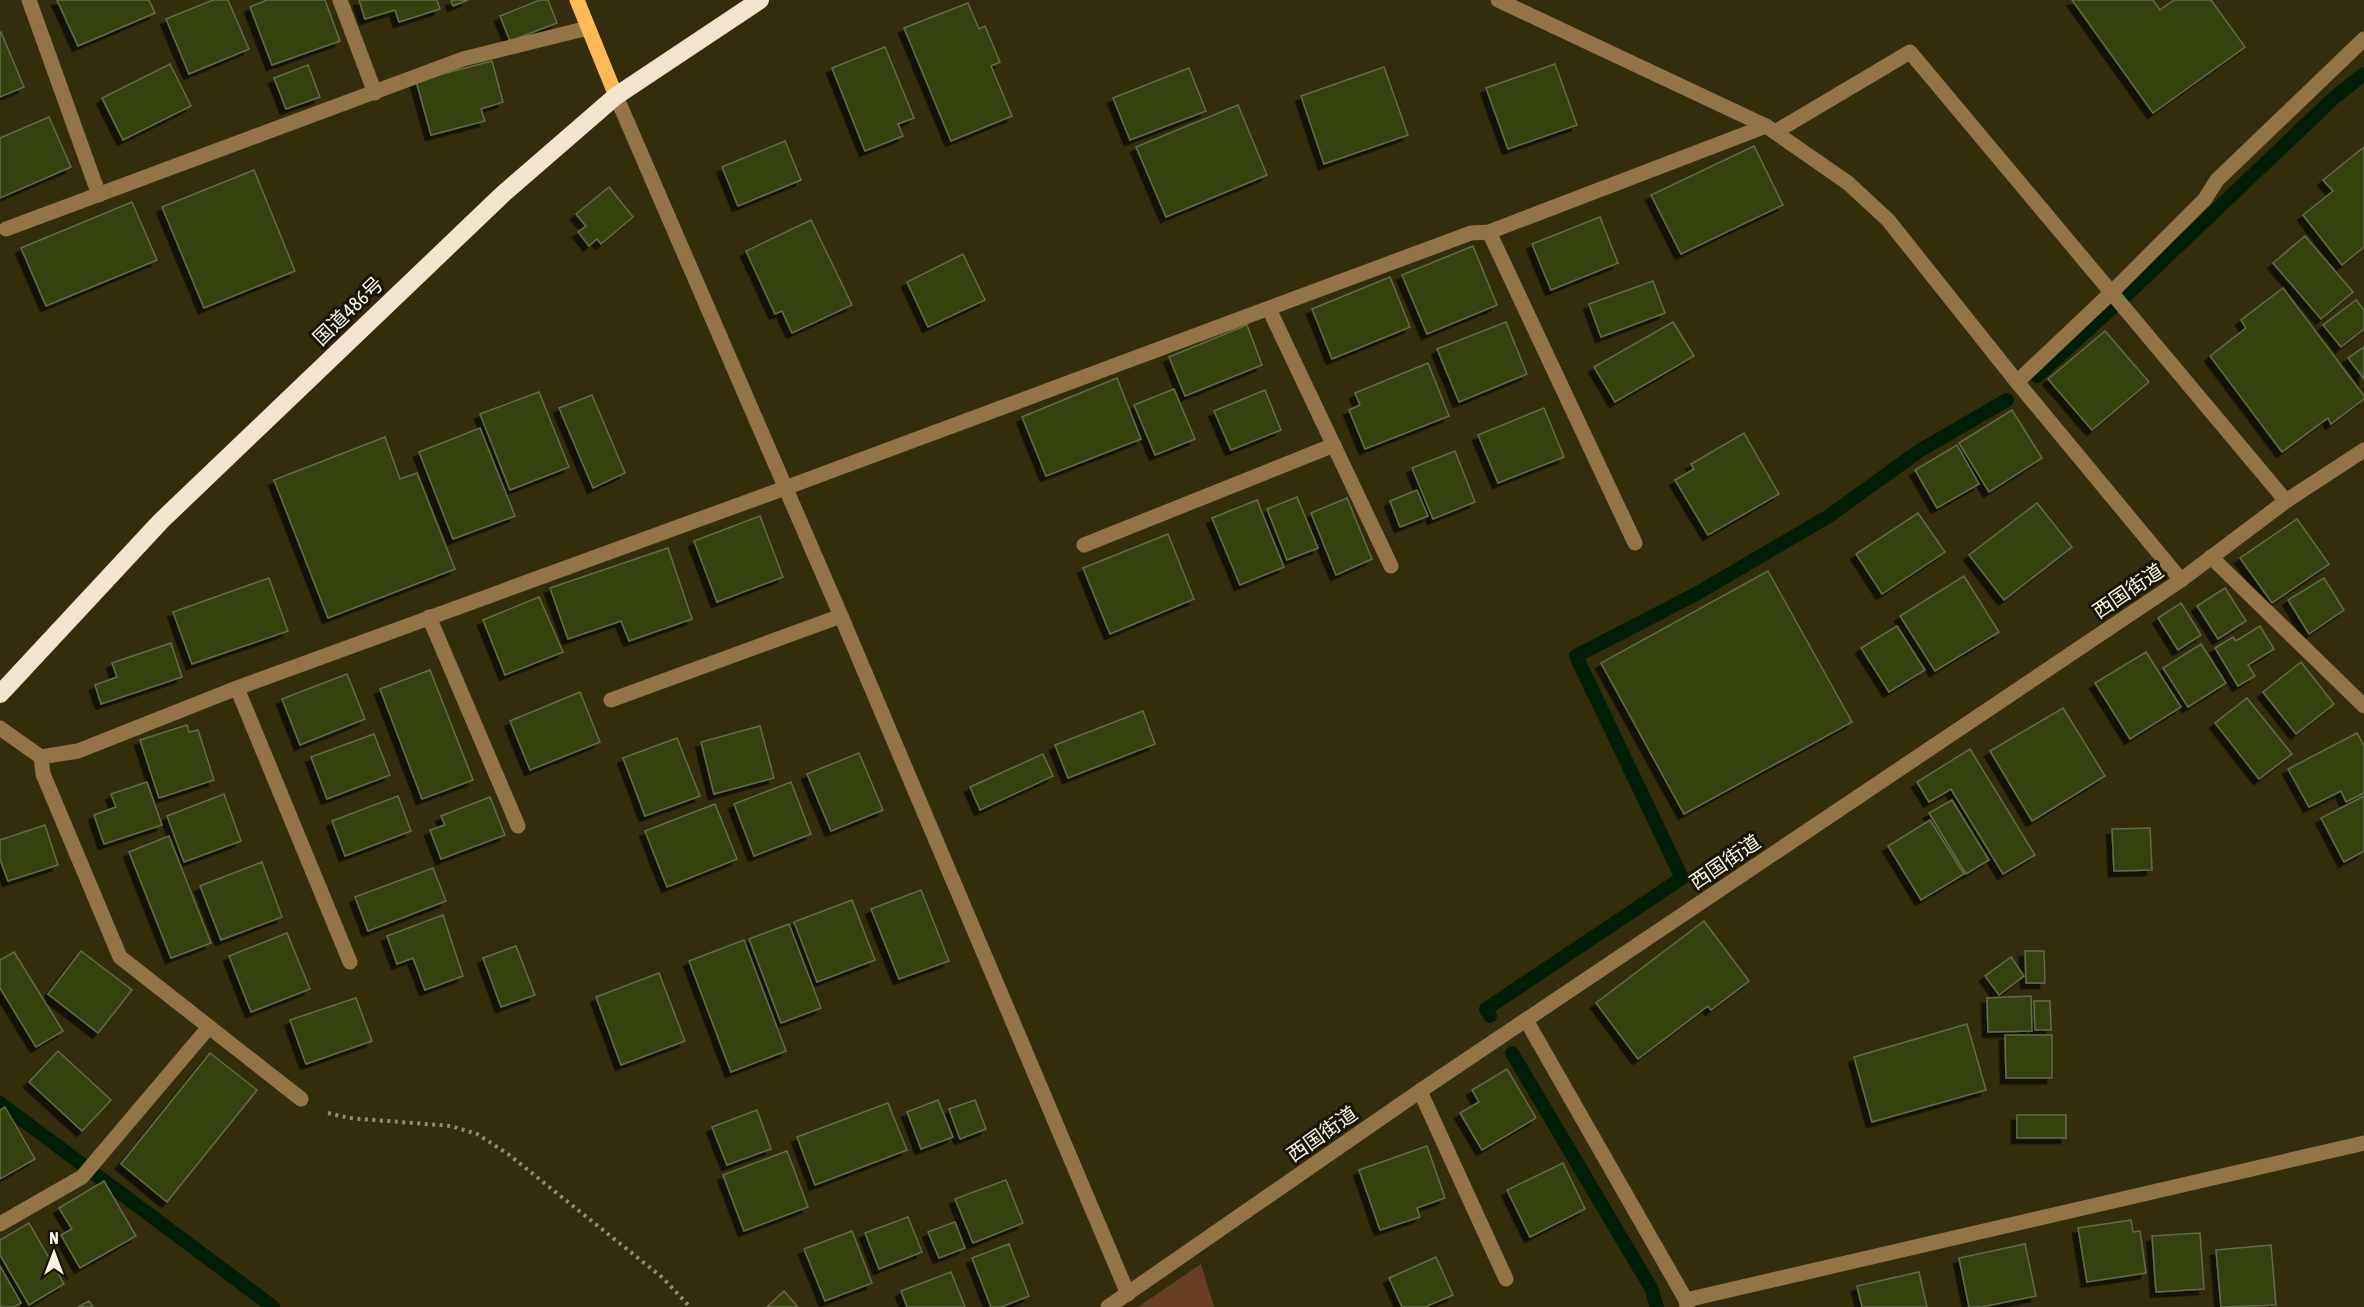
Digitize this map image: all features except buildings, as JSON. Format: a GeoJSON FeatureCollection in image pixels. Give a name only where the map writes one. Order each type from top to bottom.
{"type":"FeatureCollection","features":[{"type":"Feature","properties":{"kind":"highway","name":"国道486号"},"geometry":{"type":"LineString","coordinates":[[0,694],[161,521],[503,194],[616,96],[760,0]]}},
{"type":"Feature","properties":{"kind":"main road"},"geometry":{"type":"LineString","coordinates":[[577,0],[616,96]]}},
{"type":"Feature","properties":{"kind":"street"},"geometry":{"type":"LineString","coordinates":[[28,0],[99,195]]}},
{"type":"Feature","properties":{"kind":"street"},"geometry":{"type":"LineString","coordinates":[[340,0],[375,93]]}},
{"type":"Feature","properties":{"kind":"street"},"geometry":{"type":"LineString","coordinates":[[1498,0],[1771,129],[1848,183],[1888,220],[2017,382],[2181,580]]}},
{"type":"Feature","properties":{"kind":"street"},"geometry":{"type":"LineString","coordinates":[[6,229],[463,59],[588,28]]}},
{"type":"Feature","properties":{"kind":"street"},"geometry":{"type":"LineString","coordinates":[[2017,382],[2115,298],[2205,199],[2217,180],[2364,39]]}},
{"type":"Feature","properties":{"kind":"street"},"geometry":{"type":"LineString","coordinates":[[0,728],[41,757],[78,751],[237,688],[785,489],[1471,233],[1489,232],[1771,129],[1911,52],[2286,501]]}},
{"type":"Feature","properties":{"kind":"street"},"geometry":{"type":"LineString","coordinates":[[616,96],[841,616],[1128,1294]]}},
{"type":"Feature","properties":{"kind":"street"},"geometry":{"type":"LineString","coordinates":[[1489,232],[1635,543]]}},
{"type":"Feature","properties":{"kind":"street"},"geometry":{"type":"LineString","coordinates":[[1269,309],[1391,566]]}},
{"type":"Feature","properties":{"kind":"street"},"geometry":{"type":"LineString","coordinates":[[1084,545],[1334,446]]}},
{"type":"Feature","properties":{"kind":"street","name":"西国街道"},"geometry":{"type":"LineString","coordinates":[[1108,1307],[1420,1091],[2181,580],[2286,501],[2364,450]]}},
{"type":"Feature","properties":{"kind":"street"},"geometry":{"type":"LineString","coordinates":[[2211,557],[2364,706]]}},
{"type":"Feature","properties":{"kind":"street"},"geometry":{"type":"LineString","coordinates":[[611,700],[841,616]]}},
{"type":"Feature","properties":{"kind":"street"},"geometry":{"type":"LineString","coordinates":[[429,617],[518,826]]}},
{"type":"Feature","properties":{"kind":"street"},"geometry":{"type":"LineString","coordinates":[[237,688],[350,962]]}},
{"type":"Feature","properties":{"kind":"street"},"geometry":{"type":"LineString","coordinates":[[41,757],[42,774],[120,957],[301,1099]]}},
{"type":"Feature","properties":{"kind":"street"},"geometry":{"type":"LineString","coordinates":[[1526,1020],[1686,1303],[2364,1143]]}},
{"type":"Feature","properties":{"kind":"street"},"geometry":{"type":"LineString","coordinates":[[0,1224],[82,1177],[209,1027]]}},
{"type":"Feature","properties":{"kind":"street"},"geometry":{"type":"LineString","coordinates":[[1420,1091],[1506,1279]]}},
{"type":"Feature","properties":{"kind":"path"},"geometry":{"type":"LineString","coordinates":[[301,1099],[323,1112],[349,1118],[452,1126],[477,1134],[508,1154],[663,1278],[690,1307]]}},
{"type":"Feature","properties":{"kind":"shaded area"},"geometry":{"type":"Polygon","coordinates":[[[1201,1264],[1214,1307],[1138,1307],[1201,1264]]]}},
{"type":"Feature","properties":{"kind":"waterway"},"geometry":{"type":"LineString","coordinates":[[2037,376],[2135,287],[2336,96],[2364,74]]}},
{"type":"Feature","properties":{"kind":"waterway"},"geometry":{"type":"LineString","coordinates":[[1490,1016],[1486,1009],[1682,878],[1576,656],[1696,594],[1829,516],[1919,451],[2007,400]]}},
{"type":"Feature","properties":{"kind":"waterway"},"geometry":{"type":"LineString","coordinates":[[1512,1053],[1651,1288],[1657,1307]]}},
{"type":"Feature","properties":{"kind":"waterway"},"geometry":{"type":"LineString","coordinates":[[0,1103],[273,1307]]}}]}
